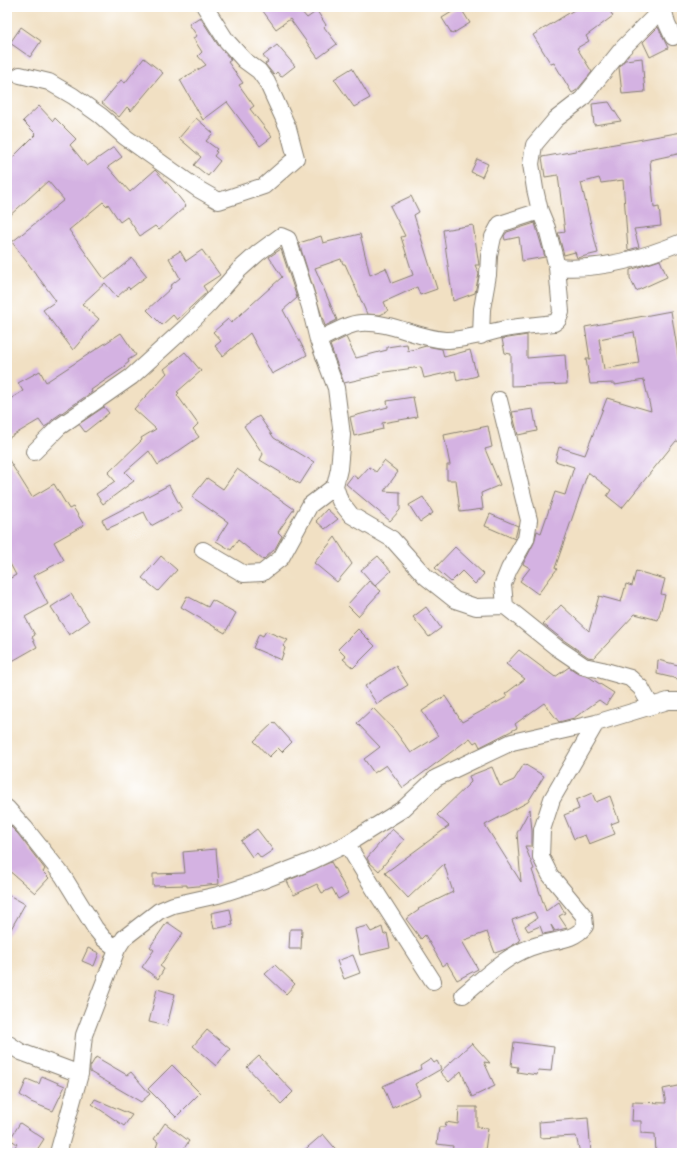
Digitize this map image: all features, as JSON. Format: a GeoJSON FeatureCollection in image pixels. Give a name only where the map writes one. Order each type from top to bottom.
{"type":"FeatureCollection","features":[{"type":"Feature","properties":{"kind":"street"},"geometry":{"type":"LineString","coordinates":[[20,75],[49,82],[73,96],[101,116],[125,137],[198,189],[219,201],[264,186],[296,158],[288,128],[267,82],[259,71],[244,60],[226,40],[205,7]]}},
{"type":"Feature","properties":{"kind":"street"},"geometry":{"type":"LineString","coordinates":[[663,8],[667,24],[673,37]]}},
{"type":"Feature","properties":{"kind":"street"},"geometry":{"type":"LineString","coordinates":[[318,340],[346,327],[360,323],[378,323],[410,333],[444,340],[481,336],[506,329],[554,323],[558,320],[561,312],[557,267],[547,228],[540,211],[531,164],[534,145],[556,119],[582,99],[622,49],[663,8]]}},
{"type":"Feature","properties":{"kind":"street"},"geometry":{"type":"LineString","coordinates":[[481,336],[482,309],[488,276],[489,256],[494,237],[500,224],[540,211]]}},
{"type":"Feature","properties":{"kind":"street"},"geometry":{"type":"LineString","coordinates":[[34,452],[60,427],[131,377],[186,327],[239,270],[258,253],[281,236],[288,239],[310,306],[318,340],[336,388],[342,435],[339,469],[335,486],[340,501],[352,515],[392,539],[426,577],[455,600],[476,607],[505,606],[556,647],[584,666],[630,678],[642,688],[651,706]]}},
{"type":"Feature","properties":{"kind":"street"},"geometry":{"type":"LineString","coordinates":[[557,267],[575,269],[611,265],[682,242]]}},
{"type":"Feature","properties":{"kind":"street"},"geometry":{"type":"LineString","coordinates":[[499,400],[529,520],[526,539],[508,569],[503,584],[505,606]]}},
{"type":"Feature","properties":{"kind":"street"},"geometry":{"type":"LineString","coordinates":[[203,550],[244,574],[262,573],[281,558],[310,505],[335,486]]}},
{"type":"Feature","properties":{"kind":"street"},"geometry":{"type":"LineString","coordinates":[[58,1153],[80,1074],[84,1035],[117,949],[124,938],[159,911],[174,905],[218,895],[262,881],[312,861],[347,844],[403,809],[436,778],[512,742],[596,723],[668,701],[682,701]]}},
{"type":"Feature","properties":{"kind":"street"},"geometry":{"type":"LineString","coordinates":[[463,995],[497,967],[516,954],[537,945],[568,938],[581,932],[585,926],[584,916],[550,876],[541,857],[542,830],[552,799],[596,723]]}},
{"type":"Feature","properties":{"kind":"street"},"geometry":{"type":"LineString","coordinates":[[7,808],[63,876],[81,907],[100,934],[117,949]]}},
{"type":"Feature","properties":{"kind":"street"},"geometry":{"type":"LineString","coordinates":[[347,844],[433,981]]}},
{"type":"Feature","properties":{"kind":"street"},"geometry":{"type":"LineString","coordinates":[[7,1043],[21,1052],[80,1074]]}},
{"type":"Feature","properties":{"kind":"building"},"geometry":{"type":"Polygon","coordinates":[[[260,7],[307,7],[301,11],[307,18],[317,11],[326,25],[324,27],[337,44],[318,58],[290,19],[276,29],[260,7]]]}},
{"type":"Feature","properties":{"kind":"building"},"geometry":{"type":"Polygon","coordinates":[[[460,7],[470,23],[452,34],[442,18],[460,7]]]}},
{"type":"Feature","properties":{"kind":"building"},"geometry":{"type":"Polygon","coordinates":[[[579,7],[607,7],[613,16],[586,36],[589,41],[577,48],[592,72],[577,90],[572,93],[554,63],[551,64],[533,35],[579,7]]]}},
{"type":"Feature","properties":{"kind":"building"},"geometry":{"type":"Polygon","coordinates":[[[200,17],[218,45],[231,60],[228,62],[243,83],[239,85],[254,106],[250,109],[272,137],[260,146],[227,102],[203,120],[180,80],[206,65],[198,56],[202,52],[193,38],[197,36],[189,24],[200,17]]]}},
{"type":"Feature","properties":{"kind":"building"},"geometry":{"type":"Polygon","coordinates":[[[21,27],[41,41],[30,57],[10,43],[21,27]]]}},
{"type":"Feature","properties":{"kind":"building"},"geometry":{"type":"Polygon","coordinates":[[[658,27],[668,48],[650,57],[643,42],[658,27]]]}},
{"type":"Feature","properties":{"kind":"building"},"geometry":{"type":"Polygon","coordinates":[[[277,45],[295,66],[281,77],[277,72],[274,75],[265,64],[268,62],[263,56],[277,45]]]}},
{"type":"Feature","properties":{"kind":"building"},"geometry":{"type":"Polygon","coordinates":[[[144,58],[163,73],[131,111],[127,107],[119,117],[102,103],[121,80],[125,83],[144,58]]]}},
{"type":"Feature","properties":{"kind":"building"},"geometry":{"type":"Polygon","coordinates":[[[642,58],[645,92],[622,94],[619,67],[625,60],[642,58]]]}},
{"type":"Feature","properties":{"kind":"building"},"geometry":{"type":"Polygon","coordinates":[[[352,68],[370,98],[354,107],[334,79],[352,68]]]}},
{"type":"Feature","properties":{"kind":"building"},"geometry":{"type":"Polygon","coordinates":[[[609,102],[621,121],[594,125],[592,104],[609,102]]]}},
{"type":"Feature","properties":{"kind":"building"},"geometry":{"type":"Polygon","coordinates":[[[39,106],[53,121],[55,118],[76,139],[70,145],[87,166],[114,147],[122,157],[108,167],[130,192],[155,170],[186,206],[159,230],[155,226],[140,236],[127,217],[120,222],[108,204],[107,206],[103,202],[69,230],[105,280],[132,258],[147,276],[130,289],[128,287],[117,297],[105,283],[82,304],[99,319],[73,350],[43,310],[56,301],[12,242],[64,200],[48,181],[7,218],[7,163],[36,134],[23,121],[39,106]]]}},
{"type":"Feature","properties":{"kind":"building"},"geometry":{"type":"Polygon","coordinates":[[[196,118],[213,133],[206,141],[217,149],[214,156],[220,161],[208,176],[194,165],[201,157],[179,138],[196,118]]]}},
{"type":"Feature","properties":{"kind":"building"},"geometry":{"type":"Polygon","coordinates":[[[682,132],[682,153],[650,160],[654,208],[659,207],[661,226],[634,229],[639,247],[628,250],[623,180],[601,183],[599,178],[581,183],[598,253],[577,258],[575,252],[564,255],[558,233],[565,232],[558,175],[545,177],[542,157],[682,132]]]}},
{"type":"Feature","properties":{"kind":"building"},"geometry":{"type":"Polygon","coordinates":[[[477,159],[488,164],[482,177],[471,172],[477,159]]]}},
{"type":"Feature","properties":{"kind":"building"},"geometry":{"type":"Polygon","coordinates":[[[411,196],[419,212],[414,215],[437,289],[420,295],[417,287],[384,302],[388,311],[380,315],[367,314],[345,264],[343,264],[341,259],[315,268],[337,320],[325,326],[299,243],[321,236],[323,243],[360,234],[370,275],[386,268],[392,283],[413,275],[401,237],[405,236],[390,206],[411,196]]]}},
{"type":"Feature","properties":{"kind":"building"},"geometry":{"type":"Polygon","coordinates":[[[535,223],[545,257],[522,261],[519,237],[505,240],[504,236],[507,232],[535,223]]]}},
{"type":"Feature","properties":{"kind":"building"},"geometry":{"type":"Polygon","coordinates":[[[473,225],[479,265],[475,265],[479,274],[475,293],[453,301],[443,230],[473,225]]]}},
{"type":"Feature","properties":{"kind":"building"},"geometry":{"type":"Polygon","coordinates":[[[281,249],[297,298],[283,310],[307,355],[272,374],[250,333],[223,356],[215,346],[221,341],[213,332],[228,319],[231,323],[282,277],[269,257],[281,249]]]}},
{"type":"Feature","properties":{"kind":"building"},"geometry":{"type":"Polygon","coordinates":[[[202,250],[220,275],[203,286],[207,292],[177,320],[173,315],[162,325],[147,310],[171,288],[170,286],[180,278],[169,258],[180,251],[186,261],[202,250]]]}},
{"type":"Feature","properties":{"kind":"building"},"geometry":{"type":"Polygon","coordinates":[[[660,260],[667,277],[636,291],[630,278],[630,270],[660,260]]]}},
{"type":"Feature","properties":{"kind":"building"},"geometry":{"type":"Polygon","coordinates":[[[671,311],[679,360],[682,361],[682,442],[676,441],[622,508],[607,496],[611,490],[588,472],[555,568],[557,569],[538,594],[520,581],[530,568],[523,564],[534,543],[537,531],[541,533],[555,492],[565,495],[574,467],[555,461],[559,447],[585,455],[607,398],[651,411],[644,380],[615,385],[615,383],[590,384],[586,359],[590,359],[585,327],[671,311]],[[634,332],[599,339],[604,369],[639,363],[634,332]]]}},
{"type":"Feature","properties":{"kind":"building"},"geometry":{"type":"Polygon","coordinates":[[[121,333],[136,355],[128,360],[129,362],[124,366],[125,367],[91,390],[92,392],[53,419],[48,425],[44,427],[39,420],[7,439],[7,401],[23,391],[18,383],[40,371],[46,382],[121,333]]]}},
{"type":"Feature","properties":{"kind":"building"},"geometry":{"type":"Polygon","coordinates":[[[527,335],[527,358],[565,355],[567,384],[511,386],[511,354],[505,353],[502,339],[527,335]]]}},
{"type":"Feature","properties":{"kind":"building"},"geometry":{"type":"Polygon","coordinates":[[[346,337],[356,358],[387,350],[387,347],[407,344],[408,351],[426,346],[442,349],[444,357],[470,350],[477,376],[457,381],[455,371],[424,378],[421,367],[378,373],[379,375],[344,383],[330,345],[346,337]]]}},
{"type":"Feature","properties":{"kind":"building"},"geometry":{"type":"Polygon","coordinates":[[[185,352],[201,371],[177,392],[179,393],[177,395],[198,424],[193,429],[199,437],[158,465],[149,451],[125,472],[134,481],[103,504],[96,494],[115,481],[108,473],[142,440],[141,438],[156,429],[134,409],[167,373],[164,369],[185,352]]]}},
{"type":"Feature","properties":{"kind":"building"},"geometry":{"type":"Polygon","coordinates":[[[413,397],[417,417],[382,423],[383,429],[354,436],[350,417],[388,407],[387,401],[413,397]]]}},
{"type":"Feature","properties":{"kind":"building"},"geometry":{"type":"Polygon","coordinates":[[[104,407],[109,413],[85,432],[79,424],[104,407]]]}},
{"type":"Feature","properties":{"kind":"building"},"geometry":{"type":"Polygon","coordinates":[[[533,409],[537,431],[518,435],[512,412],[533,409]]]}},
{"type":"Feature","properties":{"kind":"building"},"geometry":{"type":"Polygon","coordinates":[[[259,416],[274,438],[314,462],[300,484],[260,460],[263,454],[244,426],[259,416]]]}},
{"type":"Feature","properties":{"kind":"building"},"geometry":{"type":"Polygon","coordinates":[[[488,426],[492,447],[485,449],[500,485],[481,493],[483,509],[460,512],[456,480],[447,480],[447,465],[450,465],[444,435],[488,426]]]}},
{"type":"Feature","properties":{"kind":"building"},"geometry":{"type":"Polygon","coordinates":[[[7,457],[32,497],[54,484],[69,509],[73,507],[84,525],[54,542],[64,560],[33,576],[48,604],[25,617],[35,635],[32,637],[37,647],[7,664],[7,580],[16,575],[7,558],[7,457]]]}},
{"type":"Feature","properties":{"kind":"building"},"geometry":{"type":"Polygon","coordinates":[[[384,461],[398,472],[384,491],[400,492],[400,510],[390,521],[346,484],[353,475],[358,479],[369,467],[376,472],[384,461]]]}},
{"type":"Feature","properties":{"kind":"building"},"geometry":{"type":"Polygon","coordinates":[[[237,469],[294,509],[278,532],[282,536],[275,549],[263,560],[238,540],[231,550],[216,541],[228,522],[192,497],[207,478],[223,489],[237,469]]]}},
{"type":"Feature","properties":{"kind":"building"},"geometry":{"type":"Polygon","coordinates":[[[169,485],[182,509],[151,526],[144,512],[107,529],[102,520],[169,485]]]}},
{"type":"Feature","properties":{"kind":"building"},"geometry":{"type":"Polygon","coordinates":[[[423,497],[433,513],[420,522],[409,505],[423,497]]]}},
{"type":"Feature","properties":{"kind":"building"},"geometry":{"type":"Polygon","coordinates":[[[327,509],[338,519],[325,529],[316,521],[327,509]]]}},
{"type":"Feature","properties":{"kind":"building"},"geometry":{"type":"Polygon","coordinates":[[[490,514],[518,526],[515,539],[485,526],[490,514]]]}},
{"type":"Feature","properties":{"kind":"building"},"geometry":{"type":"Polygon","coordinates":[[[335,537],[352,564],[337,582],[314,563],[335,537]]]}},
{"type":"Feature","properties":{"kind":"building"},"geometry":{"type":"Polygon","coordinates":[[[455,547],[484,574],[475,584],[462,571],[451,582],[435,568],[455,547]]]}},
{"type":"Feature","properties":{"kind":"building"},"geometry":{"type":"Polygon","coordinates":[[[161,556],[177,570],[158,591],[142,578],[161,556]]]}},
{"type":"Feature","properties":{"kind":"building"},"geometry":{"type":"Polygon","coordinates":[[[378,556],[391,571],[375,586],[361,570],[378,556]]]}},
{"type":"Feature","properties":{"kind":"building"},"geometry":{"type":"Polygon","coordinates":[[[636,571],[665,579],[661,594],[665,595],[658,620],[635,614],[594,658],[588,657],[543,624],[561,605],[589,631],[599,596],[621,602],[626,584],[632,586],[636,571]]]}},
{"type":"Feature","properties":{"kind":"building"},"geometry":{"type":"Polygon","coordinates":[[[369,581],[381,591],[358,616],[347,605],[369,581]]]}},
{"type":"Feature","properties":{"kind":"building"},"geometry":{"type":"Polygon","coordinates":[[[71,594],[89,621],[69,635],[51,607],[71,594]]]}},
{"type":"Feature","properties":{"kind":"building"},"geometry":{"type":"Polygon","coordinates":[[[187,596],[208,607],[212,600],[236,613],[225,633],[181,607],[187,596]]]}},
{"type":"Feature","properties":{"kind":"building"},"geometry":{"type":"Polygon","coordinates":[[[426,607],[441,628],[429,637],[413,617],[426,607]]]}},
{"type":"Feature","properties":{"kind":"building"},"geometry":{"type":"Polygon","coordinates":[[[358,629],[375,646],[353,668],[343,659],[346,657],[338,649],[358,629]]]}},
{"type":"Feature","properties":{"kind":"building"},"geometry":{"type":"Polygon","coordinates":[[[266,631],[288,640],[283,646],[285,648],[281,660],[253,648],[259,634],[263,636],[266,631]]]}},
{"type":"Feature","properties":{"kind":"building"},"geometry":{"type":"Polygon","coordinates":[[[519,650],[555,677],[569,667],[579,674],[589,677],[614,693],[606,705],[599,700],[574,718],[559,722],[544,703],[515,724],[517,728],[480,747],[477,741],[474,743],[470,738],[403,788],[386,765],[374,773],[364,759],[380,747],[357,723],[373,708],[395,731],[411,753],[438,736],[422,711],[445,696],[462,722],[507,697],[505,694],[525,679],[506,664],[519,650]]]}},
{"type":"Feature","properties":{"kind":"building"},"geometry":{"type":"Polygon","coordinates":[[[658,660],[682,666],[682,680],[657,674],[658,660]]]}},
{"type":"Feature","properties":{"kind":"building"},"geometry":{"type":"Polygon","coordinates":[[[396,666],[408,685],[377,704],[365,686],[396,666]]]}},
{"type":"Feature","properties":{"kind":"building"},"geometry":{"type":"Polygon","coordinates":[[[274,722],[292,742],[282,752],[278,748],[269,757],[254,741],[274,722]]]}},
{"type":"Feature","properties":{"kind":"building"},"geometry":{"type":"Polygon","coordinates":[[[524,764],[544,776],[528,802],[485,825],[521,882],[517,833],[530,809],[532,846],[525,846],[534,869],[532,870],[546,911],[559,902],[565,913],[559,916],[567,928],[555,931],[551,925],[554,932],[543,934],[540,926],[528,931],[525,926],[537,918],[534,912],[512,920],[520,941],[506,949],[495,953],[487,932],[462,941],[478,969],[457,980],[447,963],[443,966],[425,935],[421,939],[406,919],[419,910],[418,909],[453,892],[444,864],[408,898],[385,873],[449,826],[437,815],[471,782],[469,776],[492,767],[500,786],[514,780],[524,764]]]}},
{"type":"Feature","properties":{"kind":"building"},"geometry":{"type":"Polygon","coordinates":[[[592,793],[596,802],[610,796],[619,821],[611,824],[615,834],[589,844],[585,835],[574,839],[564,815],[579,809],[576,800],[592,793]]]}},
{"type":"Feature","properties":{"kind":"building"},"geometry":{"type":"Polygon","coordinates":[[[7,823],[18,834],[45,869],[43,872],[49,878],[35,893],[7,869],[7,823]]]}},
{"type":"Feature","properties":{"kind":"building"},"geometry":{"type":"Polygon","coordinates":[[[257,829],[273,850],[261,858],[257,853],[252,857],[241,841],[257,829]]]}},
{"type":"Feature","properties":{"kind":"building"},"geometry":{"type":"Polygon","coordinates":[[[392,829],[404,840],[379,871],[369,862],[367,858],[392,829]]]}},
{"type":"Feature","properties":{"kind":"building"},"geometry":{"type":"Polygon","coordinates":[[[216,849],[219,884],[187,887],[187,885],[153,886],[153,874],[185,873],[183,852],[216,849]]]}},
{"type":"Feature","properties":{"kind":"building"},"geometry":{"type":"Polygon","coordinates":[[[331,862],[348,893],[338,899],[332,888],[322,893],[317,884],[294,895],[287,881],[331,862]]]}},
{"type":"Feature","properties":{"kind":"building"},"geometry":{"type":"Polygon","coordinates":[[[7,894],[25,904],[7,936],[7,894]]]}},
{"type":"Feature","properties":{"kind":"building"},"geometry":{"type":"Polygon","coordinates":[[[230,909],[233,925],[214,929],[211,913],[230,909]]]}},
{"type":"Feature","properties":{"kind":"building"},"geometry":{"type":"Polygon","coordinates":[[[167,922],[183,933],[160,966],[164,969],[158,979],[142,967],[154,950],[150,947],[167,922]]]}},
{"type":"Feature","properties":{"kind":"building"},"geometry":{"type":"Polygon","coordinates":[[[367,926],[371,932],[382,927],[384,935],[387,933],[390,948],[360,955],[355,929],[367,926]]]}},
{"type":"Feature","properties":{"kind":"building"},"geometry":{"type":"Polygon","coordinates":[[[290,929],[302,929],[301,949],[289,949],[290,929]]]}},
{"type":"Feature","properties":{"kind":"building"},"geometry":{"type":"Polygon","coordinates":[[[88,948],[99,953],[94,966],[82,961],[88,948]]]}},
{"type":"Feature","properties":{"kind":"building"},"geometry":{"type":"Polygon","coordinates":[[[353,955],[360,973],[344,979],[337,961],[353,955]]]}},
{"type":"Feature","properties":{"kind":"building"},"geometry":{"type":"Polygon","coordinates":[[[275,965],[295,984],[286,994],[265,974],[275,965]]]}},
{"type":"Feature","properties":{"kind":"building"},"geometry":{"type":"Polygon","coordinates":[[[157,989],[175,994],[167,1026],[149,1022],[157,989]]]}},
{"type":"Feature","properties":{"kind":"building"},"geometry":{"type":"Polygon","coordinates":[[[207,1030],[230,1049],[216,1066],[193,1046],[207,1030]]]}},
{"type":"Feature","properties":{"kind":"building"},"geometry":{"type":"Polygon","coordinates":[[[514,1042],[554,1047],[551,1071],[538,1070],[537,1075],[517,1072],[518,1067],[511,1066],[514,1042]]]}},
{"type":"Feature","properties":{"kind":"building"},"geometry":{"type":"Polygon","coordinates":[[[472,1043],[490,1063],[484,1062],[495,1086],[472,1097],[461,1071],[449,1082],[440,1072],[472,1043]]]}},
{"type":"Feature","properties":{"kind":"building"},"geometry":{"type":"Polygon","coordinates":[[[259,1056],[293,1092],[281,1104],[247,1067],[259,1056]]]}},
{"type":"Feature","properties":{"kind":"building"},"geometry":{"type":"Polygon","coordinates":[[[96,1057],[127,1075],[131,1072],[150,1094],[141,1102],[90,1072],[90,1067],[96,1057]]]}},
{"type":"Feature","properties":{"kind":"building"},"geometry":{"type":"Polygon","coordinates":[[[431,1059],[434,1063],[437,1061],[441,1069],[415,1084],[420,1095],[392,1108],[383,1086],[421,1069],[420,1066],[431,1059]]]}},
{"type":"Feature","properties":{"kind":"building"},"geometry":{"type":"Polygon","coordinates":[[[172,1065],[200,1093],[176,1117],[148,1089],[172,1065]]]}},
{"type":"Feature","properties":{"kind":"building"},"geometry":{"type":"Polygon","coordinates":[[[42,1076],[65,1086],[53,1111],[31,1102],[20,1095],[27,1079],[39,1084],[42,1076]]]}},
{"type":"Feature","properties":{"kind":"building"},"geometry":{"type":"Polygon","coordinates":[[[682,1085],[682,1153],[656,1153],[655,1134],[641,1133],[641,1121],[632,1121],[633,1102],[666,1103],[663,1089],[682,1085]]]}},
{"type":"Feature","properties":{"kind":"building"},"geometry":{"type":"Polygon","coordinates":[[[95,1099],[132,1115],[124,1126],[92,1104],[95,1099]]]}},
{"type":"Feature","properties":{"kind":"building"},"geometry":{"type":"Polygon","coordinates":[[[459,1107],[477,1107],[477,1127],[488,1128],[485,1151],[469,1149],[469,1153],[452,1153],[453,1146],[437,1144],[439,1127],[445,1127],[446,1122],[458,1124],[459,1107]]]}},
{"type":"Feature","properties":{"kind":"building"},"geometry":{"type":"Polygon","coordinates":[[[588,1118],[591,1153],[580,1153],[576,1136],[540,1138],[539,1122],[588,1118]]]}},
{"type":"Feature","properties":{"kind":"building"},"geometry":{"type":"Polygon","coordinates":[[[20,1123],[44,1139],[35,1153],[10,1153],[17,1144],[10,1139],[20,1123]]]}},
{"type":"Feature","properties":{"kind":"building"},"geometry":{"type":"Polygon","coordinates":[[[165,1123],[189,1141],[181,1153],[163,1153],[156,1148],[158,1142],[154,1139],[165,1123]]]}},
{"type":"Feature","properties":{"kind":"building"},"geometry":{"type":"Polygon","coordinates":[[[323,1134],[339,1153],[301,1153],[323,1134]]]}}]}
